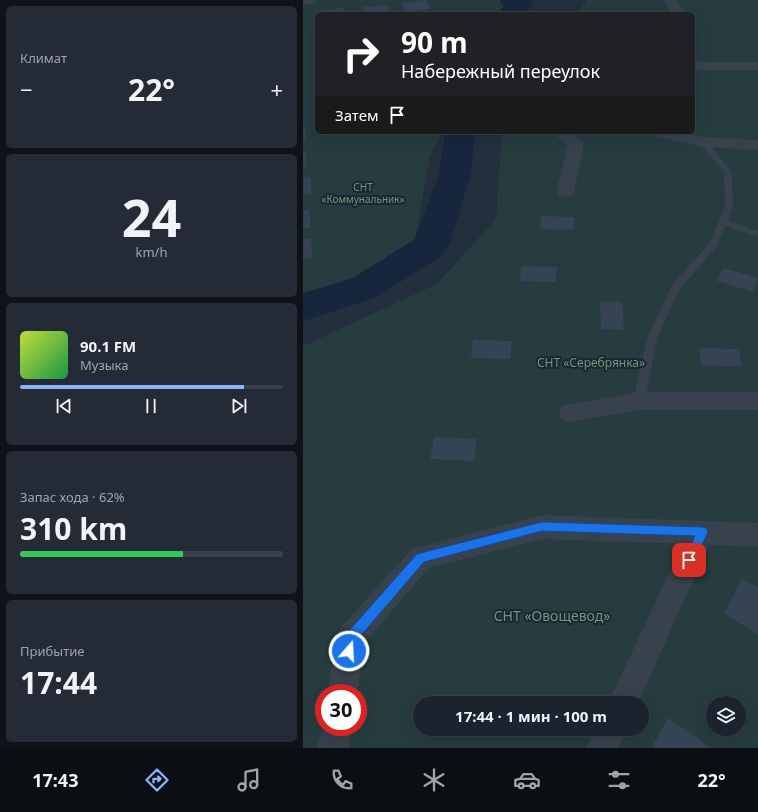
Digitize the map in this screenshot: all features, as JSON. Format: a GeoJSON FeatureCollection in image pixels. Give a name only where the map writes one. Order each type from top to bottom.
{"type":"FeatureCollection","features":[{"type":"Feature","properties":{"kind":"street"},"geometry":{"type":"LineString","coordinates":[[303,1],[311,0]]}},
{"type":"Feature","properties":{"kind":"street"},"geometry":{"type":"LineString","coordinates":[[670,0],[678,12]]}},
{"type":"Feature","properties":{"kind":"street"},"geometry":{"type":"LineString","coordinates":[[695,66],[758,66]]}},
{"type":"Feature","properties":{"kind":"street"},"geometry":{"type":"LineString","coordinates":[[562,134],[576,143],[565,192]]}},
{"type":"Feature","properties":{"kind":"street"},"geometry":{"type":"LineString","coordinates":[[665,134],[703,142],[758,145]]}},
{"type":"Feature","properties":{"kind":"street"},"geometry":{"type":"LineString","coordinates":[[570,412],[639,401],[758,401]]}},
{"type":"Feature","properties":{"kind":"street"},"geometry":{"type":"LineString","coordinates":[[343,684],[351,637],[421,558],[542,527],[758,535]]}},
{"type":"Feature","properties":{"kind":"street"},"geometry":{"type":"LineString","coordinates":[[626,696],[702,532]]}},
{"type":"Feature","properties":{"kind":"street"},"geometry":{"type":"LineString","coordinates":[[333,748],[335,736]]}},
{"type":"Feature","properties":{"kind":"street"},"geometry":{"type":"LineString","coordinates":[[602,748],[608,736]]}},
{"type":"Feature","properties":{"kind":"lane"},"geometry":{"type":"LineString","coordinates":[[639,401],[652,338],[677,287],[713,245],[729,207],[728,172],[703,142]]}},
{"type":"Feature","properties":{"kind":"lane"},"geometry":{"type":"LineString","coordinates":[[722,222],[758,234]]}},
{"type":"Feature","properties":{"kind":"green space","name":"СНТ «Коммунальник»"},"geometry":{"type":"Polygon","coordinates":[[[303,0],[513,0],[522,3],[511,12],[315,12],[315,134],[441,134],[430,156],[414,245],[338,288],[303,296],[303,0]]]}},
{"type":"Feature","properties":{"kind":"green space","name":"СНТ «Серебрянка»"},"geometry":{"type":"Polygon","coordinates":[[[587,0],[758,0],[758,748],[303,748],[303,346],[437,284],[496,219],[502,134],[695,134],[695,12],[578,12],[587,0]]]}},
{"type":"Feature","properties":{"kind":"building"},"geometry":{"type":"Polygon","coordinates":[[[426,0],[430,9],[405,12],[402,3],[426,0]]]}},
{"type":"Feature","properties":{"kind":"building"},"geometry":{"type":"Polygon","coordinates":[[[388,5],[390,12],[364,12],[363,7],[388,5]]]}},
{"type":"Feature","properties":{"kind":"building"},"geometry":{"type":"Polygon","coordinates":[[[343,8],[344,12],[317,12],[343,8]]]}},
{"type":"Feature","properties":{"kind":"building"},"geometry":{"type":"Polygon","coordinates":[[[303,126],[305,126],[306,140],[303,141],[303,126]]]}},
{"type":"Feature","properties":{"kind":"building"},"geometry":{"type":"Polygon","coordinates":[[[306,151],[307,167],[303,168],[303,152],[306,151]]]}},
{"type":"Feature","properties":{"kind":"building"},"geometry":{"type":"Polygon","coordinates":[[[310,177],[312,194],[303,195],[303,178],[310,177]]]}},
{"type":"Feature","properties":{"kind":"building"},"geometry":{"type":"Polygon","coordinates":[[[309,209],[311,227],[303,229],[303,210],[309,209]]]}},
{"type":"Feature","properties":{"kind":"building"},"geometry":{"type":"Polygon","coordinates":[[[541,216],[574,217],[574,230],[540,229],[541,216]]]}},
{"type":"Feature","properties":{"kind":"building"},"geometry":{"type":"Polygon","coordinates":[[[311,238],[313,258],[303,260],[303,239],[311,238]]]}},
{"type":"Feature","properties":{"kind":"building"},"geometry":{"type":"Polygon","coordinates":[[[521,266],[557,267],[556,282],[520,281],[521,266]]]}},
{"type":"Feature","properties":{"kind":"building"},"geometry":{"type":"Polygon","coordinates":[[[723,268],[758,278],[754,292],[717,281],[723,268]]]}},
{"type":"Feature","properties":{"kind":"building"},"geometry":{"type":"Polygon","coordinates":[[[600,301],[622,302],[624,330],[601,329],[600,301]]]}},
{"type":"Feature","properties":{"kind":"building"},"geometry":{"type":"Polygon","coordinates":[[[473,340],[512,341],[510,359],[471,358],[473,340]]]}},
{"type":"Feature","properties":{"kind":"building"},"geometry":{"type":"Polygon","coordinates":[[[699,348],[739,349],[742,367],[701,365],[699,348]]]}},
{"type":"Feature","properties":{"kind":"building"},"geometry":{"type":"Polygon","coordinates":[[[434,437],[477,439],[474,461],[430,459],[434,437]]]}},
{"type":"Feature","properties":{"kind":"building"},"geometry":{"type":"Polygon","coordinates":[[[742,579],[758,588],[758,635],[724,613],[742,579]]]}},
{"type":"Feature","properties":{"kind":"building"},"geometry":{"type":"Polygon","coordinates":[[[668,718],[711,748],[652,748],[668,718]]]}},
{"type":"Feature","properties":{"kind":"waterway"},"geometry":{"type":"LineString","coordinates":[[511,0],[522,3],[511,12]]}},
{"type":"Feature","properties":{"kind":"waterway"},"geometry":{"type":"LineString","coordinates":[[303,307],[364,288],[431,246],[455,174],[460,134]]}},
{"type":"Feature","properties":{"kind":"route"},"geometry":{"type":"LineString","coordinates":[[349,651],[351,637],[421,558],[542,527],[702,532],[689,560]]}},
{"type":"Feature","properties":{"kind":"park label","name":"СНТ «Овощевод»"},"geometry":{"type":"Point","coordinates":[552,615]}}]}
